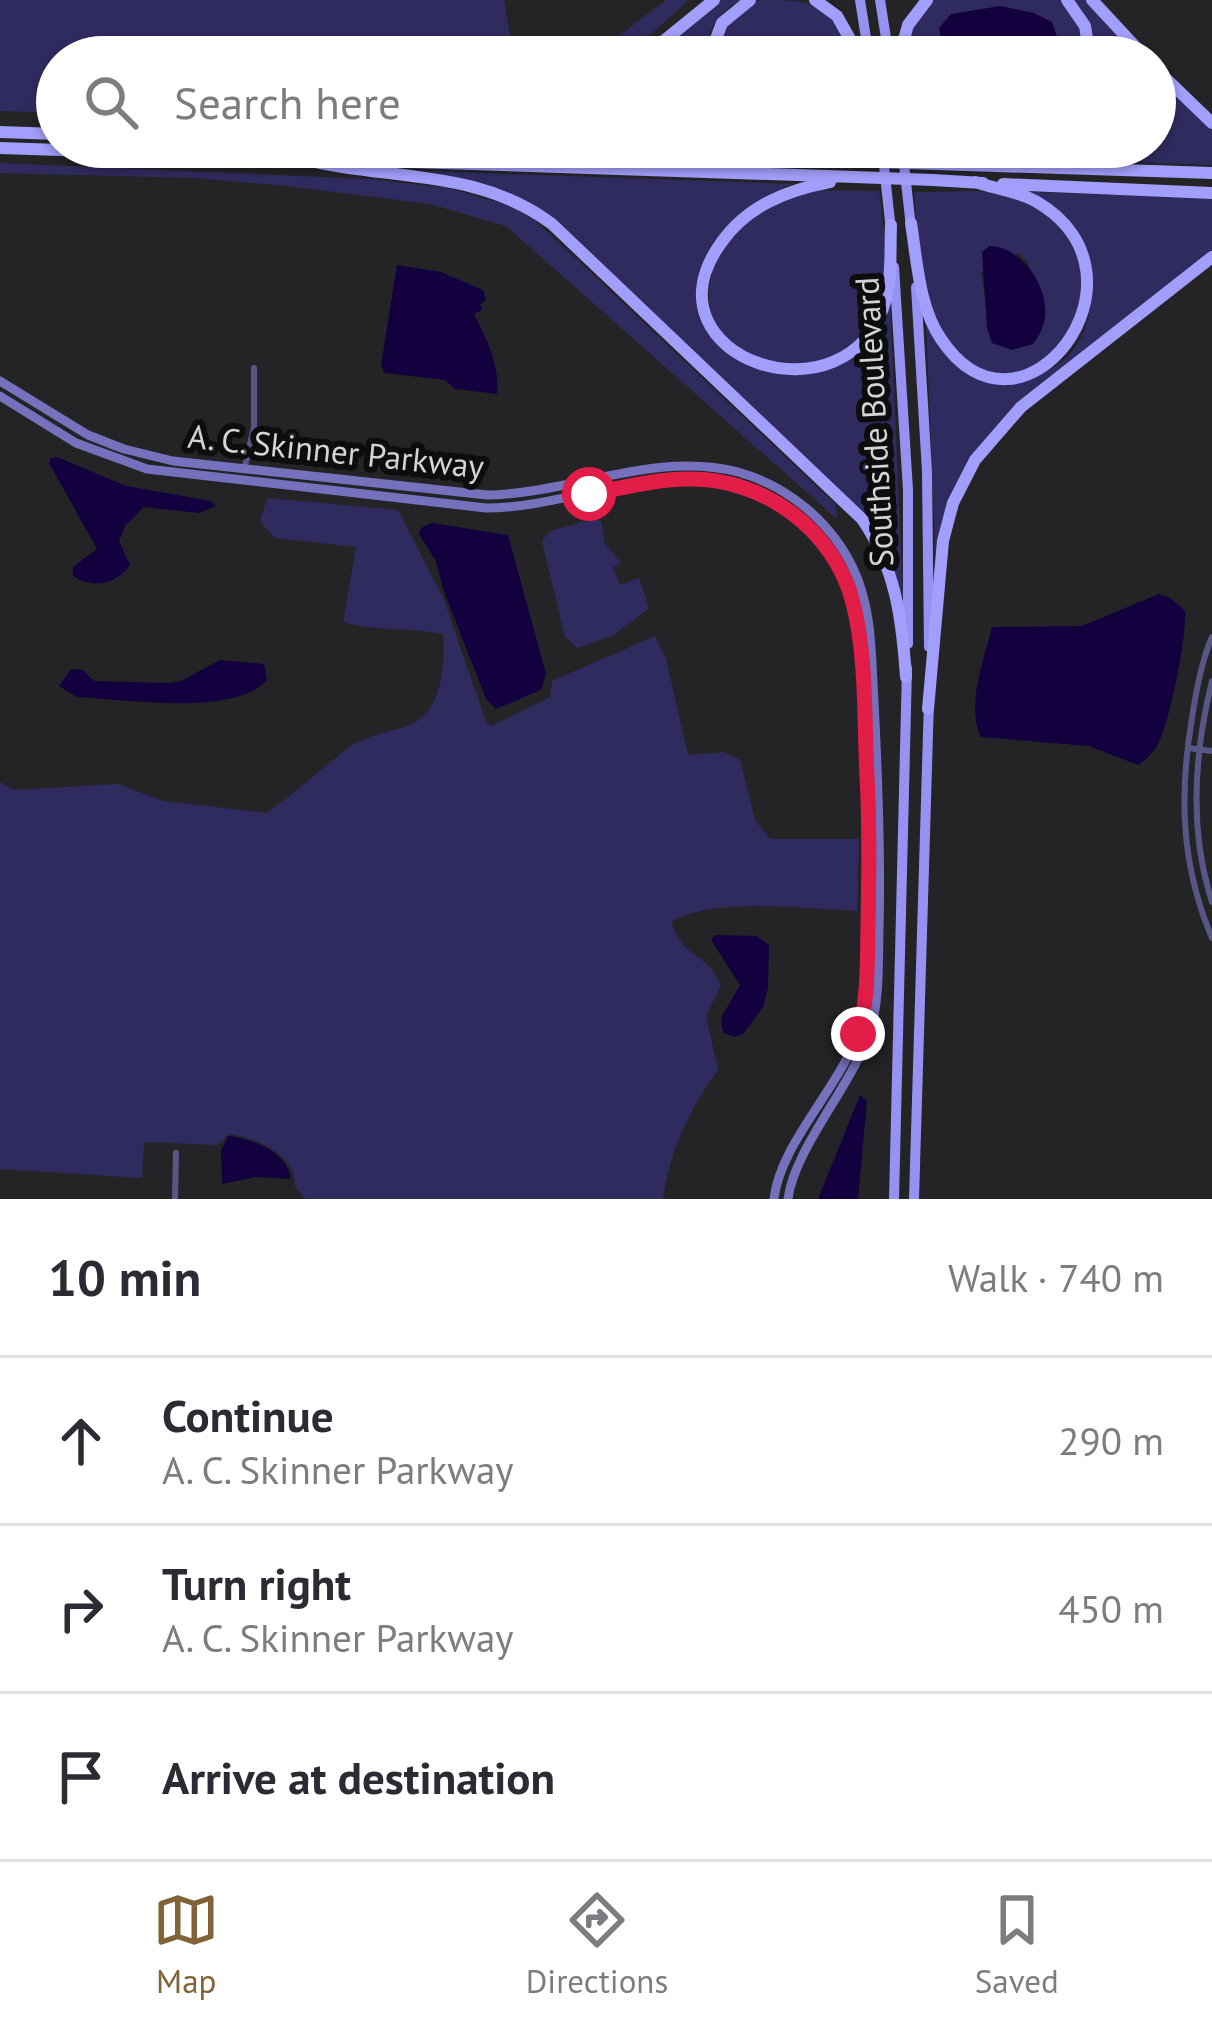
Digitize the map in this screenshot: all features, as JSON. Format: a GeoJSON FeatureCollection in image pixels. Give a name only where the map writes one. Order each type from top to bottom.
{"type":"FeatureCollection","features":[{"type":"Feature","properties":{"kind":"highway"},"geometry":{"type":"LineString","coordinates":[[670,36],[714,0]]}},
{"type":"Feature","properties":{"kind":"highway"},"geometry":{"type":"LineString","coordinates":[[717,36],[722,23],[750,0]]}},
{"type":"Feature","properties":{"kind":"highway"},"geometry":{"type":"LineString","coordinates":[[815,0],[837,16],[851,36]]}},
{"type":"Feature","properties":{"kind":"highway"},"geometry":{"type":"LineString","coordinates":[[860,0],[863,36]]}},
{"type":"Feature","properties":{"kind":"highway"},"geometry":{"type":"LineString","coordinates":[[880,0],[886,36]]}},
{"type":"Feature","properties":{"kind":"highway"},"geometry":{"type":"LineString","coordinates":[[905,36],[927,0]]}},
{"type":"Feature","properties":{"kind":"highway"},"geometry":{"type":"LineString","coordinates":[[1067,0],[1087,36]]}},
{"type":"Feature","properties":{"kind":"highway"},"geometry":{"type":"LineString","coordinates":[[1092,0],[1125,36]]}},
{"type":"Feature","properties":{"kind":"highway"},"geometry":{"type":"LineString","coordinates":[[1176,88],[1212,123]]}},
{"type":"Feature","properties":{"kind":"highway"},"geometry":{"type":"LineString","coordinates":[[0,132],[36,133]]}},
{"type":"Feature","properties":{"kind":"highway"},"geometry":{"type":"LineString","coordinates":[[0,148],[36,149]]}},
{"type":"Feature","properties":{"kind":"highway"},"geometry":{"type":"LineString","coordinates":[[336,168],[470,184],[518,201],[551,224],[862,519],[896,590],[906,677]]}},
{"type":"Feature","properties":{"kind":"highway"},"geometry":{"type":"LineString","coordinates":[[591,168],[1212,193]]}},
{"type":"Feature","properties":{"kind":"highway","name":"Southside Boulevard"},"geometry":{"type":"LineString","coordinates":[[884,168],[908,490],[894,1199]]}},
{"type":"Feature","properties":{"kind":"highway","name":"Southside Boulevard"},"geometry":{"type":"LineString","coordinates":[[904,168],[926,434],[928,709],[914,1199]]}},
{"type":"Feature","properties":{"kind":"highway"},"geometry":{"type":"LineString","coordinates":[[1059,168],[1212,173]]}},
{"type":"Feature","properties":{"kind":"highway"},"geometry":{"type":"LineString","coordinates":[[855,177],[781,194],[746,215],[723,239],[706,272],[703,294],[707,317],[719,338],[736,354],[778,370],[815,367],[848,352],[871,330],[886,299],[891,225]]}},
{"type":"Feature","properties":{"kind":"highway"},"geometry":{"type":"LineString","coordinates":[[910,223],[928,312],[954,356],[975,371],[998,377],[1021,376],[1050,364],[1069,344],[1081,320],[1086,291],[1080,252],[1066,227],[1044,207],[1025,196],[975,182]]}},
{"type":"Feature","properties":{"kind":"highway"},"geometry":{"type":"LineString","coordinates":[[928,709],[943,542],[953,503],[975,460],[1021,407],[1212,257]]}},
{"type":"Feature","properties":{"kind":"main road","name":"A. C. Skinner Parkway"},"geometry":{"type":"LineString","coordinates":[[0,381],[66,424],[112,445],[160,459],[500,495],[674,466],[724,469],[772,485],[830,532],[870,634],[881,825],[876,1002],[863,1049],[796,1172],[788,1199]]}},
{"type":"Feature","properties":{"kind":"main road","name":"A. C. Skinner Parkway"},"geometry":{"type":"LineString","coordinates":[[0,396],[100,454],[147,469],[197,477],[486,508],[673,479],[730,483],[765,496],[796,516],[852,579],[870,821],[866,997],[853,1045],[782,1170],[774,1199]]}},
{"type":"Feature","properties":{"kind":"street"},"geometry":{"type":"LineString","coordinates":[[244,470],[254,427],[254,368]]}},
{"type":"Feature","properties":{"kind":"street"},"geometry":{"type":"LineString","coordinates":[[1211,934],[1186,851],[1183,819],[1189,736],[1212,637]]}},
{"type":"Feature","properties":{"kind":"street"},"geometry":{"type":"LineString","coordinates":[[1212,681],[1196,818],[1198,850],[1212,902]]}},
{"type":"Feature","properties":{"kind":"street"},"geometry":{"type":"LineString","coordinates":[[1189,736],[1207,738]]}},
{"type":"Feature","properties":{"kind":"street"},"geometry":{"type":"LineString","coordinates":[[1188,748],[1212,751]]}},
{"type":"Feature","properties":{"kind":"street"},"geometry":{"type":"LineString","coordinates":[[175,1199],[176,1153]]}},
{"type":"Feature","properties":{"kind":"shaded area"},"geometry":{"type":"Polygon","coordinates":[[[0,0],[504,0],[510,36],[36,36],[36,112],[0,111],[0,0]]]}},
{"type":"Feature","properties":{"kind":"shaded area"},"geometry":{"type":"Polygon","coordinates":[[[666,0],[689,0],[649,36],[619,36],[666,0]]]}},
{"type":"Feature","properties":{"kind":"shaded area"},"geometry":{"type":"Polygon","coordinates":[[[718,0],[742,0],[715,23],[709,36],[674,36],[718,0]]]}},
{"type":"Feature","properties":{"kind":"shaded area"},"geometry":{"type":"Polygon","coordinates":[[[759,0],[809,4],[829,15],[845,36],[723,36],[743,10],[759,0]]]}},
{"type":"Feature","properties":{"kind":"shaded area"},"geometry":{"type":"Polygon","coordinates":[[[930,0],[1062,0],[1078,21],[1082,36],[907,36],[930,0]]]}},
{"type":"Feature","properties":{"kind":"shaded area"},"geometry":{"type":"Polygon","coordinates":[[[1071,0],[1088,0],[1121,36],[1084,36],[1071,0]]]}},
{"type":"Feature","properties":{"kind":"shaded area"},"geometry":{"type":"Polygon","coordinates":[[[1000,6],[1034,13],[1052,22],[1057,36],[940,36],[939,28],[951,14],[1000,6]]]}},
{"type":"Feature","properties":{"kind":"shaded area"},"geometry":{"type":"Polygon","coordinates":[[[1176,92],[1212,126],[1212,165],[1176,164],[1176,92]]]}},
{"type":"Feature","properties":{"kind":"shaded area"},"geometry":{"type":"Polygon","coordinates":[[[0,163],[369,179],[448,188],[512,206],[583,265],[835,504],[837,519],[506,226],[430,204],[287,186],[196,178],[0,173],[0,163]]]}},
{"type":"Feature","properties":{"kind":"shaded area"},"geometry":{"type":"Polygon","coordinates":[[[429,171],[793,184],[748,212],[700,287],[724,348],[748,365],[787,373],[841,361],[890,299],[903,597],[877,538],[562,230],[507,194],[429,171]]]}},
{"type":"Feature","properties":{"kind":"shaded area"},"geometry":{"type":"Polygon","coordinates":[[[810,190],[879,191],[886,254],[883,292],[876,313],[848,346],[808,364],[764,364],[744,356],[714,323],[710,282],[726,241],[741,224],[764,208],[810,190]]]}},
{"type":"Feature","properties":{"kind":"shaded area"},"geometry":{"type":"Polygon","coordinates":[[[914,192],[1006,194],[1033,204],[1067,235],[1081,272],[1078,309],[1061,341],[1036,364],[1004,373],[971,363],[939,328],[922,280],[914,192]],[[1019,253],[981,273],[992,343],[1043,300],[1019,253]]]}},
{"type":"Feature","properties":{"kind":"shaded area"},"geometry":{"type":"Polygon","coordinates":[[[1029,192],[1212,198],[1212,253],[1007,416],[973,458],[936,571],[926,320],[939,343],[994,379],[1057,365],[1071,352],[1088,319],[1090,281],[1080,244],[1063,217],[1029,192]]]}},
{"type":"Feature","properties":{"kind":"shaded area"},"geometry":{"type":"Polygon","coordinates":[[[989,246],[1014,254],[1040,287],[1045,313],[1033,344],[1012,350],[992,343],[982,252],[989,246]]]}},
{"type":"Feature","properties":{"kind":"shaded area"},"geometry":{"type":"Polygon","coordinates":[[[397,265],[441,272],[483,290],[486,300],[474,314],[494,363],[497,394],[455,389],[445,380],[385,373],[381,366],[397,265]]]}},
{"type":"Feature","properties":{"kind":"shaded area"},"geometry":{"type":"Polygon","coordinates":[[[57,457],[126,486],[211,501],[216,506],[199,513],[144,507],[125,526],[119,541],[130,565],[111,581],[88,583],[73,576],[73,567],[97,549],[49,463],[57,457]]]}},
{"type":"Feature","properties":{"kind":"shaded area"},"geometry":{"type":"Polygon","coordinates":[[[267,498],[398,510],[444,600],[491,726],[550,697],[552,681],[655,636],[666,659],[688,755],[724,752],[740,760],[755,820],[770,839],[859,839],[857,911],[736,907],[689,914],[671,922],[682,943],[721,985],[706,1016],[718,1070],[682,1131],[663,1199],[306,1199],[282,1157],[263,1144],[229,1134],[218,1145],[144,1142],[142,1178],[0,1169],[0,782],[14,790],[118,784],[163,801],[266,813],[354,744],[415,722],[433,703],[443,662],[443,634],[343,622],[356,547],[275,538],[260,522],[267,498]]]}},
{"type":"Feature","properties":{"kind":"shaded area"},"geometry":{"type":"Polygon","coordinates":[[[601,521],[605,544],[621,563],[613,567],[620,585],[639,578],[649,608],[614,635],[577,648],[565,637],[542,541],[550,531],[601,521]]]}},
{"type":"Feature","properties":{"kind":"shaded area"},"geometry":{"type":"Polygon","coordinates":[[[432,523],[508,535],[546,674],[541,690],[496,709],[486,699],[436,561],[419,534],[432,523]]]}},
{"type":"Feature","properties":{"kind":"shaded area"},"geometry":{"type":"Polygon","coordinates":[[[1159,594],[1185,611],[1185,623],[1168,718],[1158,744],[1138,765],[1089,746],[981,737],[976,697],[992,627],[1082,626],[1159,594]]]}},
{"type":"Feature","properties":{"kind":"shaded area"},"geometry":{"type":"Polygon","coordinates":[[[220,660],[264,664],[267,680],[230,699],[178,703],[77,697],[59,686],[71,669],[83,670],[94,681],[169,683],[220,660]]]}},
{"type":"Feature","properties":{"kind":"shaded area"},"geometry":{"type":"Polygon","coordinates":[[[715,935],[757,936],[769,945],[763,1007],[743,1034],[734,1037],[723,1032],[721,1018],[740,985],[711,940],[715,935]]]}},
{"type":"Feature","properties":{"kind":"shaded area"},"geometry":{"type":"Polygon","coordinates":[[[860,1095],[867,1101],[858,1199],[818,1199],[860,1095]]]}},
{"type":"Feature","properties":{"kind":"shaded area"},"geometry":{"type":"Polygon","coordinates":[[[228,1136],[268,1148],[283,1162],[291,1179],[255,1177],[222,1184],[221,1151],[228,1136]]]}},
{"type":"Feature","properties":{"kind":"route"},"geometry":{"type":"LineString","coordinates":[[589,494],[685,478],[741,486],[775,502],[805,524],[845,580],[858,628],[870,821],[866,997],[858,1034]]}}]}
